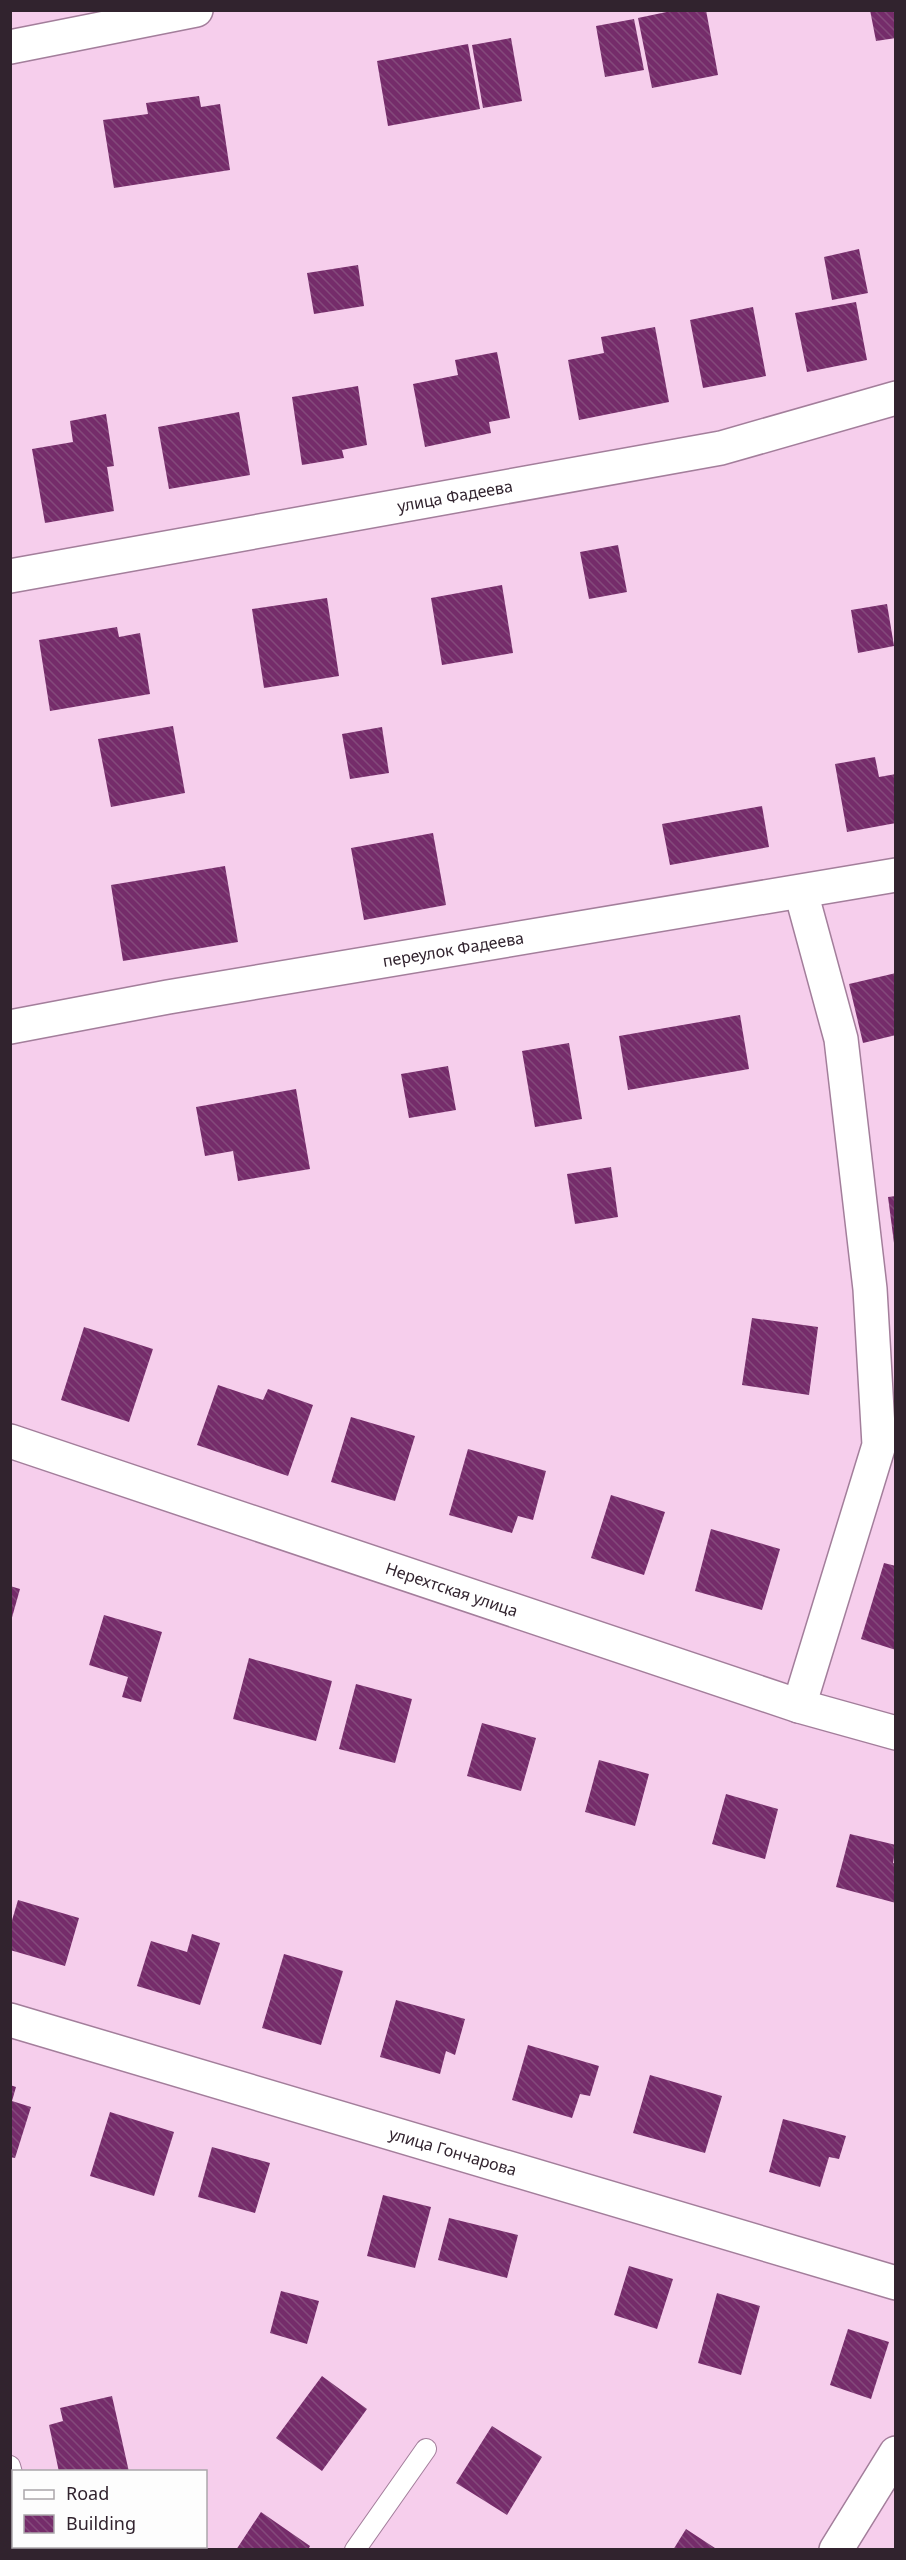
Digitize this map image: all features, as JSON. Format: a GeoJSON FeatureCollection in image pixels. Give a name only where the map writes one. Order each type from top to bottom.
{"type":"FeatureCollection","features":[{"type":"Feature","properties":{"kind":"street"},"geometry":{"type":"LineString","coordinates":[[10,47],[196,10]]}},
{"type":"Feature","properties":{"kind":"street","name":"улица Фадеева"},"geometry":{"type":"LineString","coordinates":[[10,576],[721,448],[896,398]]}},
{"type":"Feature","properties":{"kind":"street","name":"переулок Фадеева"},"geometry":{"type":"LineString","coordinates":[[10,1027],[168,997],[896,875]]}},
{"type":"Feature","properties":{"kind":"street"},"geometry":{"type":"LineString","coordinates":[[799,1706],[879,1445],[870,1289],[841,1039],[801,892]]}},
{"type":"Feature","properties":{"kind":"street","name":"Нерехтская улица"},"geometry":{"type":"LineString","coordinates":[[10,1441],[799,1706],[896,1733]]}},
{"type":"Feature","properties":{"kind":"street","name":"улица Гончарова"},"geometry":{"type":"LineString","coordinates":[[10,2020],[896,2283]]}},
{"type":"Feature","properties":{"kind":"street"},"geometry":{"type":"LineString","coordinates":[[847,2546],[896,2453]]}},
{"type":"Feature","properties":{"kind":"lane"},"geometry":{"type":"LineString","coordinates":[[355,2550],[426,2449]]}},
{"type":"Feature","properties":{"kind":"building"},"geometry":{"type":"Polygon","coordinates":[[[676,10],[706,10],[718,75],[652,88],[638,18],[676,10]]]}},
{"type":"Feature","properties":{"kind":"building"},"geometry":{"type":"Polygon","coordinates":[[[870,10],[896,10],[896,38],[876,41],[870,10]]]}},
{"type":"Feature","properties":{"kind":"building"},"geometry":{"type":"Polygon","coordinates":[[[634,19],[644,70],[605,77],[596,26],[634,19]]]}},
{"type":"Feature","properties":{"kind":"building"},"geometry":{"type":"Polygon","coordinates":[[[511,38],[522,101],[483,108],[472,45],[511,38]]]}},
{"type":"Feature","properties":{"kind":"building"},"geometry":{"type":"Polygon","coordinates":[[[468,44],[480,109],[388,126],[377,61],[468,44]]]}},
{"type":"Feature","properties":{"kind":"building"},"geometry":{"type":"Polygon","coordinates":[[[199,96],[201,107],[220,104],[230,170],[114,188],[103,120],[148,114],[146,103],[199,96]]]}},
{"type":"Feature","properties":{"kind":"building"},"geometry":{"type":"Polygon","coordinates":[[[859,249],[868,293],[832,300],[824,257],[859,249]]]}},
{"type":"Feature","properties":{"kind":"building"},"geometry":{"type":"Polygon","coordinates":[[[358,265],[364,306],[314,314],[307,273],[358,265]]]}},
{"type":"Feature","properties":{"kind":"building"},"geometry":{"type":"Polygon","coordinates":[[[856,302],[867,360],[807,372],[795,313],[856,302]]]}},
{"type":"Feature","properties":{"kind":"building"},"geometry":{"type":"Polygon","coordinates":[[[753,307],[766,376],[703,388],[690,320],[753,307]]]}},
{"type":"Feature","properties":{"kind":"building"},"geometry":{"type":"Polygon","coordinates":[[[655,327],[669,402],[579,420],[568,360],[604,353],[601,337],[655,327]]]}},
{"type":"Feature","properties":{"kind":"building"},"geometry":{"type":"Polygon","coordinates":[[[497,352],[510,418],[489,422],[491,433],[425,447],[413,384],[458,375],[455,360],[497,352]]]}},
{"type":"Feature","properties":{"kind":"building"},"geometry":{"type":"Polygon","coordinates":[[[358,386],[367,445],[342,450],[344,458],[302,465],[292,397],[358,386]]]}},
{"type":"Feature","properties":{"kind":"building"},"geometry":{"type":"Polygon","coordinates":[[[239,412],[250,475],[169,489],[158,427],[239,412]]]}},
{"type":"Feature","properties":{"kind":"building"},"geometry":{"type":"Polygon","coordinates":[[[106,414],[114,466],[107,467],[114,511],[45,523],[32,449],[73,442],[70,421],[106,414]]]}},
{"type":"Feature","properties":{"kind":"building"},"geometry":{"type":"Polygon","coordinates":[[[618,545],[627,592],[589,599],[580,552],[618,545]]]}},
{"type":"Feature","properties":{"kind":"building"},"geometry":{"type":"Polygon","coordinates":[[[502,585],[513,653],[442,665],[431,598],[502,585]]]}},
{"type":"Feature","properties":{"kind":"building"},"geometry":{"type":"Polygon","coordinates":[[[327,598],[339,676],[264,688],[252,609],[327,598]]]}},
{"type":"Feature","properties":{"kind":"building"},"geometry":{"type":"Polygon","coordinates":[[[887,604],[894,646],[858,653],[851,610],[887,604]]]}},
{"type":"Feature","properties":{"kind":"building"},"geometry":{"type":"Polygon","coordinates":[[[117,627],[119,637],[140,633],[150,694],[50,711],[39,640],[117,627]]]}},
{"type":"Feature","properties":{"kind":"building"},"geometry":{"type":"Polygon","coordinates":[[[173,726],[185,793],[111,807],[98,739],[173,726]]]}},
{"type":"Feature","properties":{"kind":"building"},"geometry":{"type":"Polygon","coordinates":[[[382,727],[389,773],[350,779],[342,734],[382,727]]]}},
{"type":"Feature","properties":{"kind":"building"},"geometry":{"type":"Polygon","coordinates":[[[875,757],[879,777],[896,774],[896,823],[847,832],[835,764],[875,757]]]}},
{"type":"Feature","properties":{"kind":"building"},"geometry":{"type":"Polygon","coordinates":[[[762,806],[769,847],[670,865],[662,824],[762,806]]]}},
{"type":"Feature","properties":{"kind":"building"},"geometry":{"type":"Polygon","coordinates":[[[433,833],[446,905],[364,920],[351,848],[433,833]]]}},
{"type":"Feature","properties":{"kind":"building"},"geometry":{"type":"Polygon","coordinates":[[[225,866],[238,942],[123,961],[111,885],[225,866]]]}},
{"type":"Feature","properties":{"kind":"building"},"geometry":{"type":"Polygon","coordinates":[[[896,973],[896,1035],[863,1043],[849,984],[896,973]]]}},
{"type":"Feature","properties":{"kind":"building"},"geometry":{"type":"Polygon","coordinates":[[[740,1015],[749,1069],[628,1090],[619,1036],[740,1015]]]}},
{"type":"Feature","properties":{"kind":"building"},"geometry":{"type":"Polygon","coordinates":[[[569,1043],[582,1119],[535,1127],[522,1051],[569,1043]]]}},
{"type":"Feature","properties":{"kind":"building"},"geometry":{"type":"Polygon","coordinates":[[[448,1066],[456,1110],[409,1118],[401,1074],[448,1066]]]}},
{"type":"Feature","properties":{"kind":"building"},"geometry":{"type":"Polygon","coordinates":[[[296,1089],[310,1169],[238,1181],[233,1151],[205,1156],[196,1107],[296,1089]]]}},
{"type":"Feature","properties":{"kind":"building"},"geometry":{"type":"Polygon","coordinates":[[[611,1167],[618,1217],[575,1224],[567,1174],[611,1167]]]}},
{"type":"Feature","properties":{"kind":"building"},"geometry":{"type":"Polygon","coordinates":[[[896,1196],[896,1243],[894,1243],[888,1197],[896,1196]]]}},
{"type":"Feature","properties":{"kind":"building"},"geometry":{"type":"Polygon","coordinates":[[[752,1318],[818,1327],[809,1395],[742,1385],[752,1318]]]}},
{"type":"Feature","properties":{"kind":"building"},"geometry":{"type":"Polygon","coordinates":[[[84,1327],[153,1349],[129,1422],[61,1400],[84,1327]]]}},
{"type":"Feature","properties":{"kind":"building"},"geometry":{"type":"Polygon","coordinates":[[[218,1385],[263,1400],[268,1389],[313,1405],[288,1476],[197,1445],[218,1385]]]}},
{"type":"Feature","properties":{"kind":"building"},"geometry":{"type":"Polygon","coordinates":[[[351,1417],[415,1436],[395,1501],[331,1482],[351,1417]]]}},
{"type":"Feature","properties":{"kind":"building"},"geometry":{"type":"Polygon","coordinates":[[[468,1449],[546,1471],[533,1520],[518,1516],[512,1533],[449,1515],[468,1449]]]}},
{"type":"Feature","properties":{"kind":"building"},"geometry":{"type":"Polygon","coordinates":[[[611,1495],[665,1512],[644,1575],[591,1558],[611,1495]]]}},
{"type":"Feature","properties":{"kind":"building"},"geometry":{"type":"Polygon","coordinates":[[[711,1529],[780,1549],[762,1610],[695,1591],[711,1529]]]}},
{"type":"Feature","properties":{"kind":"building"},"geometry":{"type":"Polygon","coordinates":[[[884,1563],[896,1566],[896,1650],[861,1639],[884,1563]]]}},
{"type":"Feature","properties":{"kind":"building"},"geometry":{"type":"Polygon","coordinates":[[[10,1586],[20,1589],[11,1621],[10,1621],[10,1586]]]}},
{"type":"Feature","properties":{"kind":"building"},"geometry":{"type":"Polygon","coordinates":[[[104,1615],[162,1632],[141,1702],[122,1697],[128,1677],[89,1665],[104,1615]]]}},
{"type":"Feature","properties":{"kind":"building"},"geometry":{"type":"Polygon","coordinates":[[[249,1658],[332,1681],[316,1741],[233,1719],[249,1658]]]}},
{"type":"Feature","properties":{"kind":"building"},"geometry":{"type":"Polygon","coordinates":[[[356,1684],[412,1699],[395,1763],[339,1749],[356,1684]]]}},
{"type":"Feature","properties":{"kind":"building"},"geometry":{"type":"Polygon","coordinates":[[[482,1723],[536,1738],[521,1791],[467,1776],[482,1723]]]}},
{"type":"Feature","properties":{"kind":"building"},"geometry":{"type":"Polygon","coordinates":[[[599,1760],[649,1774],[635,1826],[585,1812],[599,1760]]]}},
{"type":"Feature","properties":{"kind":"building"},"geometry":{"type":"Polygon","coordinates":[[[726,1794],[778,1809],[765,1859],[712,1844],[726,1794]]]}},
{"type":"Feature","properties":{"kind":"building"},"geometry":{"type":"Polygon","coordinates":[[[850,1834],[896,1845],[893,1863],[896,1864],[896,1903],[836,1887],[850,1834]]]}},
{"type":"Feature","properties":{"kind":"building"},"geometry":{"type":"Polygon","coordinates":[[[18,1900],[79,1918],[65,1966],[10,1950],[10,1927],[18,1900]]]}},
{"type":"Feature","properties":{"kind":"building"},"geometry":{"type":"Polygon","coordinates":[[[192,1934],[220,1943],[200,2005],[137,1986],[151,1941],[187,1952],[192,1934]]]}},
{"type":"Feature","properties":{"kind":"building"},"geometry":{"type":"Polygon","coordinates":[[[284,1954],[343,1971],[321,2045],[262,2028],[284,1954]]]}},
{"type":"Feature","properties":{"kind":"building"},"geometry":{"type":"Polygon","coordinates":[[[396,2000],[465,2019],[455,2055],[446,2051],[440,2074],[380,2057],[396,2000]]]}},
{"type":"Feature","properties":{"kind":"building"},"geometry":{"type":"Polygon","coordinates":[[[528,2045],[599,2066],[590,2096],[580,2094],[572,2118],[512,2100],[528,2045]]]}},
{"type":"Feature","properties":{"kind":"building"},"geometry":{"type":"Polygon","coordinates":[[[650,2075],[722,2096],[705,2153],[633,2133],[650,2075]]]}},
{"type":"Feature","properties":{"kind":"building"},"geometry":{"type":"Polygon","coordinates":[[[10,2085],[16,2087],[12,2101],[31,2107],[15,2158],[10,2157],[10,2085]]]}},
{"type":"Feature","properties":{"kind":"building"},"geometry":{"type":"Polygon","coordinates":[[[110,2112],[174,2132],[154,2196],[90,2176],[110,2112]]]}},
{"type":"Feature","properties":{"kind":"building"},"geometry":{"type":"Polygon","coordinates":[[[783,2119],[846,2136],[839,2159],[829,2157],[820,2187],[769,2172],[783,2119]]]}},
{"type":"Feature","properties":{"kind":"building"},"geometry":{"type":"Polygon","coordinates":[[[212,2147],[270,2163],[255,2213],[198,2197],[212,2147]]]}},
{"type":"Feature","properties":{"kind":"building"},"geometry":{"type":"Polygon","coordinates":[[[383,2195],[431,2207],[415,2268],[367,2256],[383,2195]]]}},
{"type":"Feature","properties":{"kind":"building"},"geometry":{"type":"Polygon","coordinates":[[[449,2218],[518,2235],[507,2278],[438,2260],[449,2218]]]}},
{"type":"Feature","properties":{"kind":"building"},"geometry":{"type":"Polygon","coordinates":[[[629,2266],[673,2279],[657,2329],[614,2315],[629,2266]]]}},
{"type":"Feature","properties":{"kind":"building"},"geometry":{"type":"Polygon","coordinates":[[[281,2291],[319,2301],[307,2344],[270,2333],[281,2291]]]}},
{"type":"Feature","properties":{"kind":"building"},"geometry":{"type":"Polygon","coordinates":[[[717,2293],[760,2306],[741,2375],[698,2363],[717,2293]]]}},
{"type":"Feature","properties":{"kind":"building"},"geometry":{"type":"Polygon","coordinates":[[[848,2329],[889,2342],[871,2399],[830,2385],[848,2329]]]}},
{"type":"Feature","properties":{"kind":"building"},"geometry":{"type":"Polygon","coordinates":[[[322,2376],[367,2409],[322,2471],[276,2438],[322,2376]]]}},
{"type":"Feature","properties":{"kind":"building"},"geometry":{"type":"Polygon","coordinates":[[[112,2396],[129,2470],[59,2470],[49,2425],[63,2421],[60,2408],[112,2396]]]}},
{"type":"Feature","properties":{"kind":"building"},"geometry":{"type":"Polygon","coordinates":[[[492,2426],[542,2457],[507,2515],[456,2483],[492,2426]]]}},
{"type":"Feature","properties":{"kind":"building"},"geometry":{"type":"Polygon","coordinates":[[[261,2512],[310,2546],[308,2550],[236,2550],[261,2512]]]}},
{"type":"Feature","properties":{"kind":"building"},"geometry":{"type":"Polygon","coordinates":[[[686,2529],[718,2550],[673,2550],[686,2529]]]}}]}
